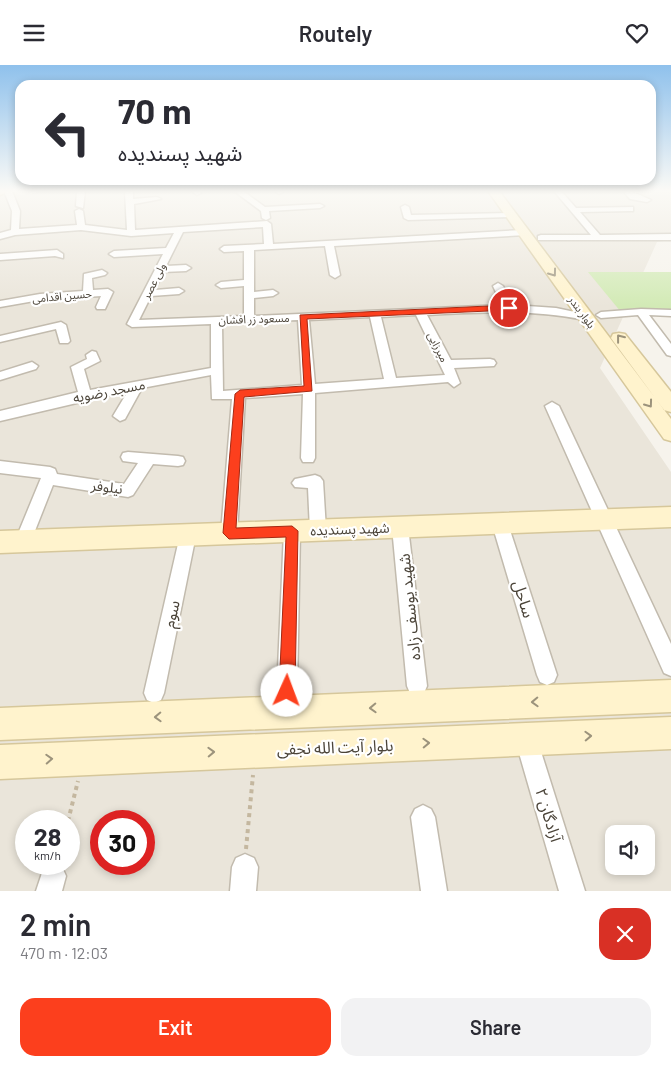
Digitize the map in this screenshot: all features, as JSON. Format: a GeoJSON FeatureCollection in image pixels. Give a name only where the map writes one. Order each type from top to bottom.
{"type":"FeatureCollection","features":[{"type":"Feature","properties":{"kind":"main road","name":"بلوار بندر"},"geometry":{"type":"LineString","coordinates":[[521,230],[671,405]]}},
{"type":"Feature","properties":{"kind":"main road","name":"بلوار بندر"},"geometry":{"type":"LineString","coordinates":[[535,230],[671,433]]}},
{"type":"Feature","properties":{"kind":"main road","name":"شهید پسندیده"},"geometry":{"type":"LineString","coordinates":[[12,541],[671,517]]}},
{"type":"Feature","properties":{"kind":"main road"},"geometry":{"type":"LineString","coordinates":[[0,724],[286,701],[671,696]]}},
{"type":"Feature","properties":{"kind":"main road"},"geometry":{"type":"LineString","coordinates":[[270,750],[286,701]]}},
{"type":"Feature","properties":{"kind":"main road","name":"بلوار آیت الله نجفی"},"geometry":{"type":"LineString","coordinates":[[0,762],[671,733]]}},
{"type":"Feature","properties":{"kind":"street"},"geometry":{"type":"LineString","coordinates":[[0,235],[47,230]]}},
{"type":"Feature","properties":{"kind":"street"},"geometry":{"type":"LineString","coordinates":[[102,230],[131,233],[187,230]]}},
{"type":"Feature","properties":{"kind":"street","name":"ولی عصر"},"geometry":{"type":"LineString","coordinates":[[132,324],[180,230]]}},
{"type":"Feature","properties":{"kind":"street"},"geometry":{"type":"LineString","coordinates":[[267,230],[268,247]]}},
{"type":"Feature","properties":{"kind":"street"},"geometry":{"type":"LineString","coordinates":[[590,230],[597,237]]}},
{"type":"Feature","properties":{"kind":"street"},"geometry":{"type":"LineString","coordinates":[[224,249],[523,233]]}},
{"type":"Feature","properties":{"kind":"street"},"geometry":{"type":"LineString","coordinates":[[541,237],[671,237]]}},
{"type":"Feature","properties":{"kind":"street"},"geometry":{"type":"LineString","coordinates":[[329,243],[335,275]]}},
{"type":"Feature","properties":{"kind":"street"},"geometry":{"type":"LineString","coordinates":[[249,248],[249,319]]}},
{"type":"Feature","properties":{"kind":"street"},"geometry":{"type":"LineString","coordinates":[[114,253],[169,251]]}},
{"type":"Feature","properties":{"kind":"street"},"geometry":{"type":"LineString","coordinates":[[0,257],[57,253],[60,256]]}},
{"type":"Feature","properties":{"kind":"street"},"geometry":{"type":"LineString","coordinates":[[35,254],[36,267]]}},
{"type":"Feature","properties":{"kind":"street"},"geometry":{"type":"LineString","coordinates":[[160,269],[186,268]]}},
{"type":"Feature","properties":{"kind":"street"},"geometry":{"type":"LineString","coordinates":[[88,293],[87,275],[102,273]]}},
{"type":"Feature","properties":{"kind":"street"},"geometry":{"type":"LineString","coordinates":[[221,285],[249,283]]}},
{"type":"Feature","properties":{"kind":"street"},"geometry":{"type":"LineString","coordinates":[[498,286],[509,308]]}},
{"type":"Feature","properties":{"kind":"street"},"geometry":{"type":"LineString","coordinates":[[148,293],[179,291]]}},
{"type":"Feature","properties":{"kind":"street","name":"حسین اقدامی"},"geometry":{"type":"LineString","coordinates":[[0,304],[40,297],[108,292],[101,307]]}},
{"type":"Feature","properties":{"kind":"street"},"geometry":{"type":"LineString","coordinates":[[249,295],[273,293]]}},
{"type":"Feature","properties":{"kind":"street","name":"مسعود زر افشان"},"geometry":{"type":"LineString","coordinates":[[132,324],[509,308],[593,316],[642,312],[671,313]]}},
{"type":"Feature","properties":{"kind":"street","name":"میرزایی"},"geometry":{"type":"LineString","coordinates":[[391,383],[453,381],[420,312]]}},
{"type":"Feature","properties":{"kind":"street"},"geometry":{"type":"LineString","coordinates":[[642,312],[669,347]]}},
{"type":"Feature","properties":{"kind":"street"},"geometry":{"type":"LineString","coordinates":[[216,320],[217,396],[391,383],[376,313]]}},
{"type":"Feature","properties":{"kind":"street"},"geometry":{"type":"LineString","coordinates":[[39,330],[41,317]]}},
{"type":"Feature","properties":{"kind":"street"},"geometry":{"type":"LineString","coordinates":[[303,317],[308,389],[308,458]]}},
{"type":"Feature","properties":{"kind":"street"},"geometry":{"type":"LineString","coordinates":[[0,339],[61,325],[64,341]]}},
{"type":"Feature","properties":{"kind":"street"},"geometry":{"type":"LineString","coordinates":[[85,395],[77,367],[94,361],[92,355]]}},
{"type":"Feature","properties":{"kind":"street"},"geometry":{"type":"LineString","coordinates":[[447,365],[490,363]]}},
{"type":"Feature","properties":{"kind":"street"},"geometry":{"type":"LineString","coordinates":[[0,376],[32,366]]}},
{"type":"Feature","properties":{"kind":"street","name":"مسجد رضویه"},"geometry":{"type":"LineString","coordinates":[[0,416],[85,395],[218,370]]}},
{"type":"Feature","properties":{"kind":"street"},"geometry":{"type":"LineString","coordinates":[[120,416],[138,385]]}},
{"type":"Feature","properties":{"kind":"street"},"geometry":{"type":"LineString","coordinates":[[229,533],[240,394]]}},
{"type":"Feature","properties":{"kind":"street"},"geometry":{"type":"LineString","coordinates":[[552,406],[606,520],[671,666]]}},
{"type":"Feature","properties":{"kind":"street"},"geometry":{"type":"LineString","coordinates":[[128,457],[178,461]]}},
{"type":"Feature","properties":{"kind":"street","name":"نیلوفر"},"geometry":{"type":"LineString","coordinates":[[48,478],[128,491],[149,458]]}},
{"type":"Feature","properties":{"kind":"street"},"geometry":{"type":"LineString","coordinates":[[0,467],[50,473],[12,541]]}},
{"type":"Feature","properties":{"kind":"street"},"geometry":{"type":"LineString","coordinates":[[300,483],[315,481],[318,530]]}},
{"type":"Feature","properties":{"kind":"street","name":"ساحل"},"geometry":{"type":"LineString","coordinates":[[500,524],[547,675]]}},
{"type":"Feature","properties":{"kind":"street","name":"شهید یوسف زاده"},"geometry":{"type":"LineString","coordinates":[[400,527],[417,686]]}},
{"type":"Feature","properties":{"kind":"street"},"geometry":{"type":"LineString","coordinates":[[286,701],[292,531]]}},
{"type":"Feature","properties":{"kind":"street","name":"سوم"},"geometry":{"type":"LineString","coordinates":[[154,693],[188,535]]}},
{"type":"Feature","properties":{"kind":"street","name":"آزادگان ۲"},"geometry":{"type":"LineString","coordinates":[[526,739],[572,891]]}},
{"type":"Feature","properties":{"kind":"street"},"geometry":{"type":"LineString","coordinates":[[423,817],[434,891]]}},
{"type":"Feature","properties":{"kind":"path"},"geometry":{"type":"LineString","coordinates":[[244,879],[270,750]]}},
{"type":"Feature","properties":{"kind":"path"},"geometry":{"type":"LineString","coordinates":[[71,810],[84,758]]}},
{"type":"Feature","properties":{"kind":"shaded area"},"geometry":{"type":"Polygon","coordinates":[[[0,230],[671,230],[671,240],[657,242],[600,368],[671,472],[671,891],[0,891],[0,230]]]}},
{"type":"Feature","properties":{"kind":"green space"},"geometry":{"type":"Polygon","coordinates":[[[588,272],[671,272],[671,312],[621,312],[588,272]]]}},
{"type":"Feature","properties":{"kind":"route"},"geometry":{"type":"LineString","coordinates":[[287,691],[292,531],[229,533],[240,394],[308,389],[303,317],[509,308]]}}]}
